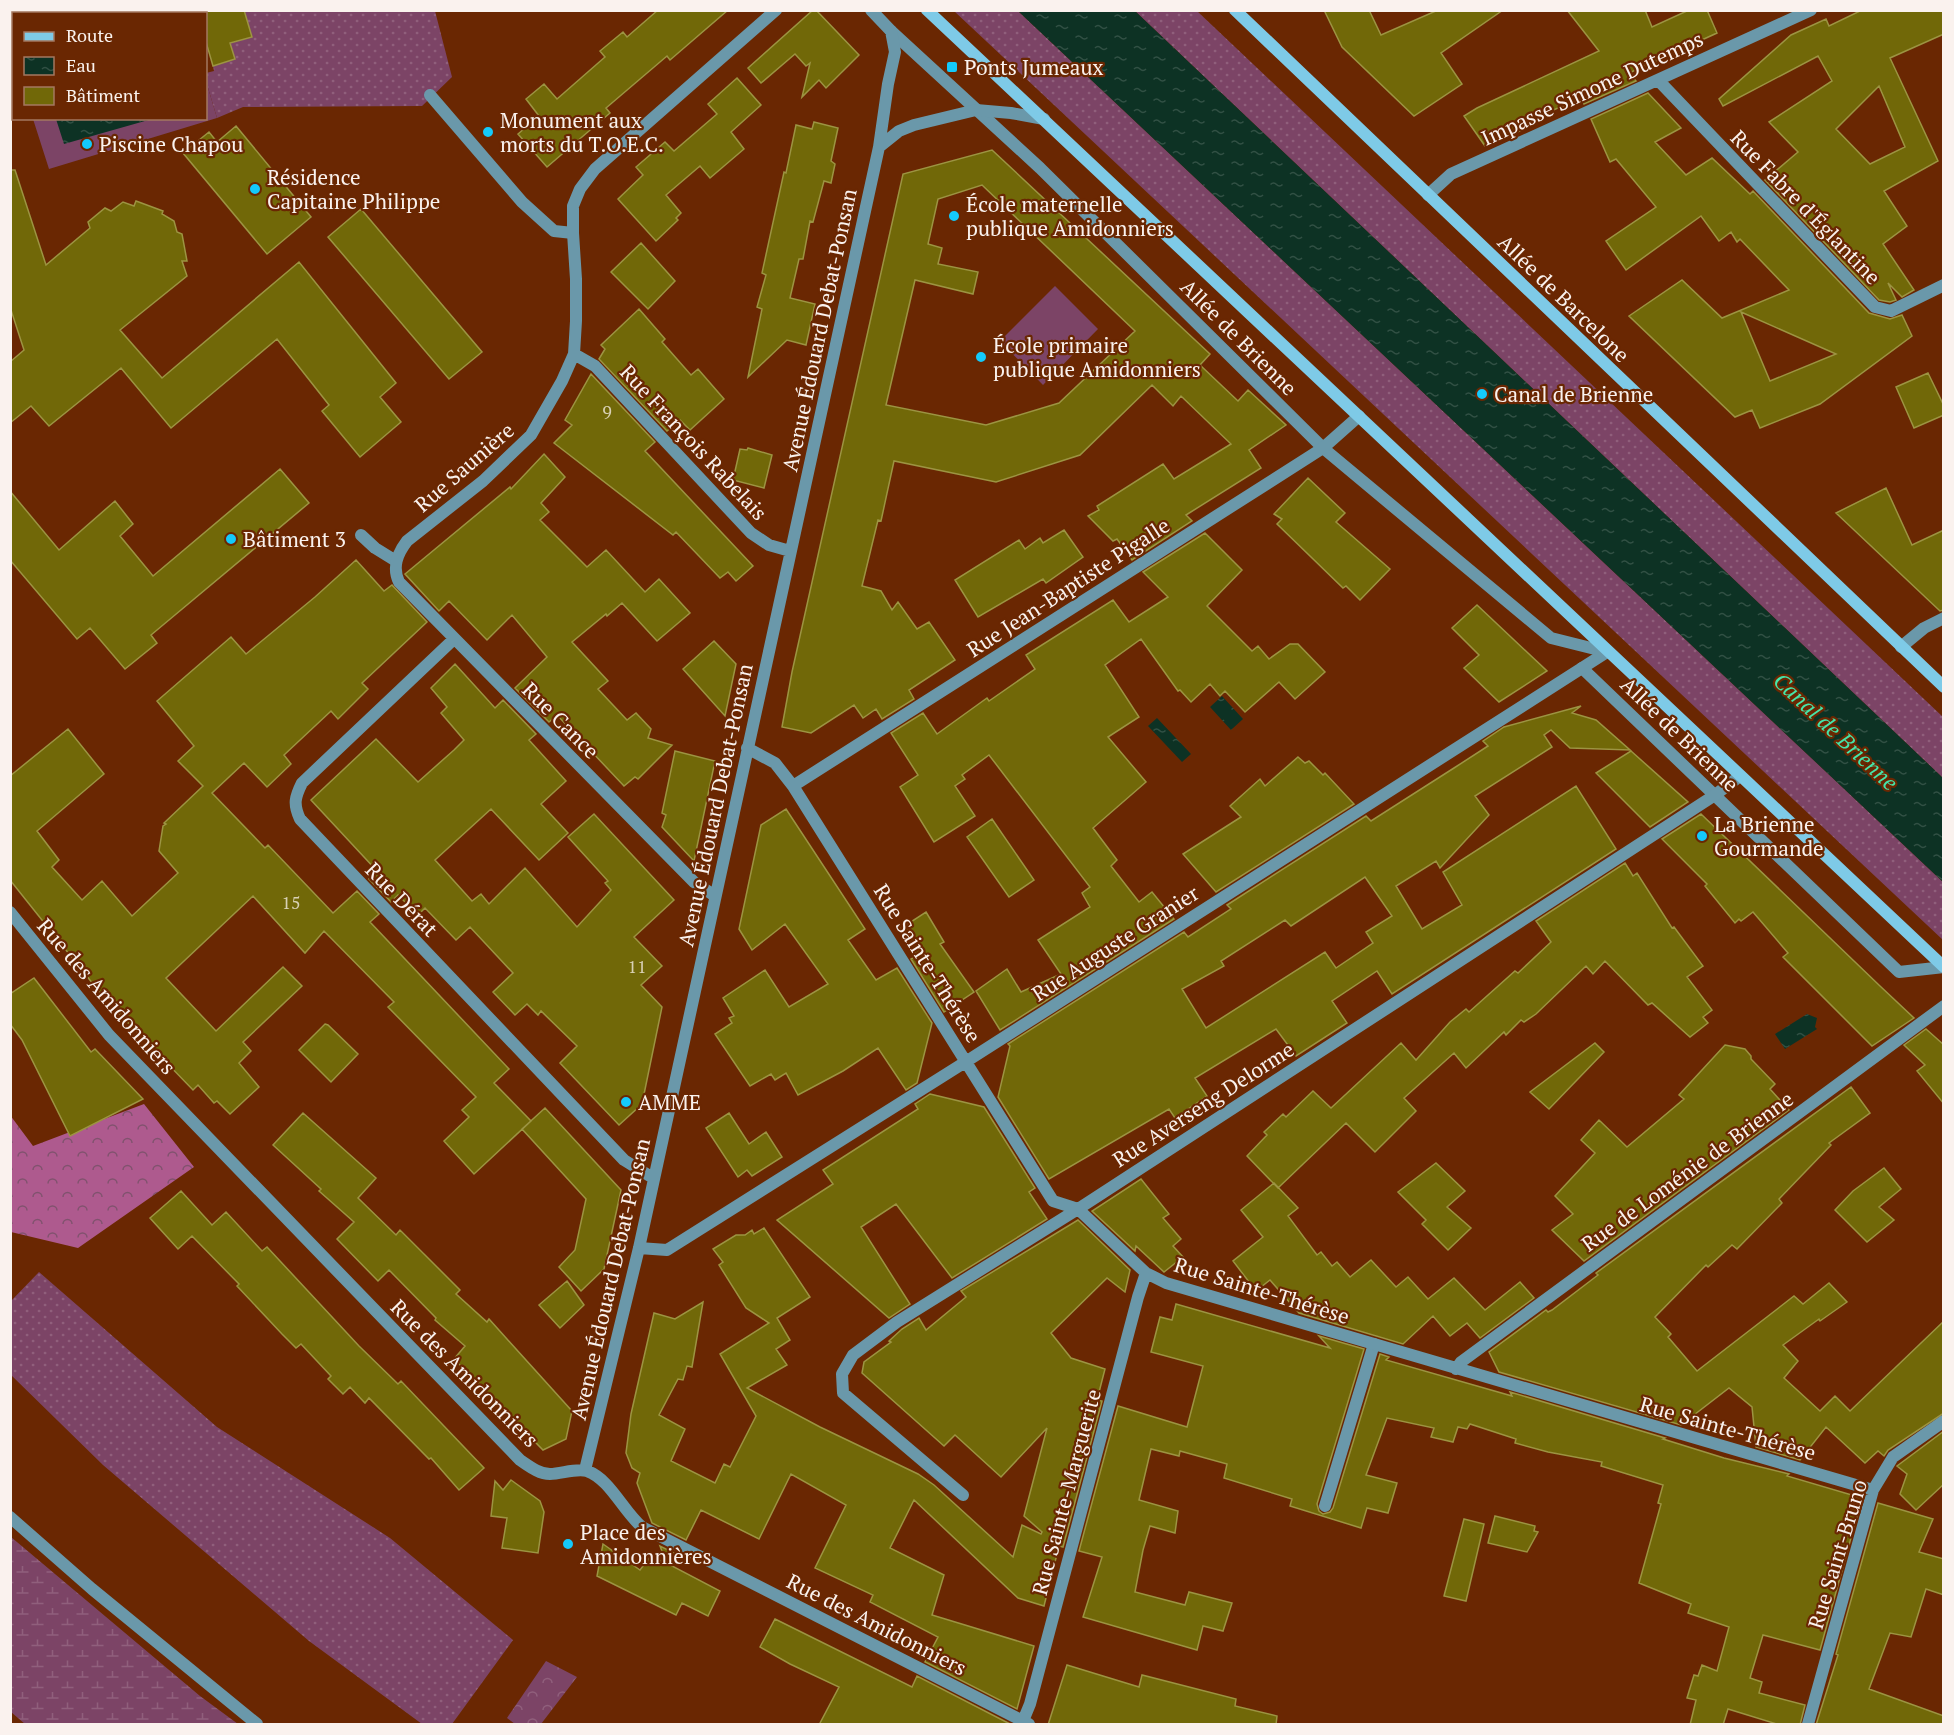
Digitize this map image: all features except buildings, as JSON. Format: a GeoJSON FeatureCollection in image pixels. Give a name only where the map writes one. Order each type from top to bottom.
{"type":"FeatureCollection","features":[{"type":"Feature","properties":{"kind":"main road","name":"Allée de Brienne"},"geometry":{"type":"LineString","coordinates":[[927,10],[1944,967]]}},
{"type":"Feature","properties":{"kind":"main road","name":"Allée de Barcelone"},"geometry":{"type":"LineString","coordinates":[[1235,10],[1944,687]]}},
{"type":"Feature","properties":{"kind":"street","name":"Rue Saunière"},"geometry":{"type":"LineString","coordinates":[[396,561],[407,542],[483,481],[531,435],[562,381],[574,354],[576,279],[573,206],[580,189],[595,169],[776,10]]}},
{"type":"Feature","properties":{"kind":"street","name":"Allée de Brienne"},"geometry":{"type":"LineString","coordinates":[[871,10],[1040,168],[1323,448],[1551,638],[1607,652]]}},
{"type":"Feature","properties":{"kind":"street","name":"Impasse Simone Dutemps"},"geometry":{"type":"LineString","coordinates":[[1428,195],[1451,174],[1810,10]]}},
{"type":"Feature","properties":{"kind":"street","name":"Avenue Édouard Debat-Ponsan"},"geometry":{"type":"LineString","coordinates":[[585,1470],[639,1248],[879,147],[895,52],[891,31]]}},
{"type":"Feature","properties":{"kind":"street","name":"Rue Fabre d'Églantine"},"geometry":{"type":"LineString","coordinates":[[1658,80],[1875,307],[1891,311],[1944,285]]}},
{"type":"Feature","properties":{"kind":"street"},"geometry":{"type":"LineString","coordinates":[[430,95],[522,202],[554,231],[573,233]]}},
{"type":"Feature","properties":{"kind":"street"},"geometry":{"type":"LineString","coordinates":[[879,147],[899,131],[914,125],[976,110],[1011,112],[1044,119]]}},
{"type":"Feature","properties":{"kind":"street","name":"Rue François Rabelais"},"geometry":{"type":"LineString","coordinates":[[574,354],[595,366],[751,533],[769,544],[790,551]]}},
{"type":"Feature","properties":{"kind":"street","name":"Rue Jean-Baptiste Pigalle"},"geometry":{"type":"LineString","coordinates":[[793,786],[1323,448],[1359,416]]}},
{"type":"Feature","properties":{"kind":"street"},"geometry":{"type":"LineString","coordinates":[[362,535],[375,548],[396,561]]}},
{"type":"Feature","properties":{"kind":"street","name":"Rue Cance"},"geometry":{"type":"LineString","coordinates":[[396,561],[395,574],[399,582],[694,882],[715,896]]}},
{"type":"Feature","properties":{"kind":"street"},"geometry":{"type":"LineString","coordinates":[[1901,647],[1924,628],[1944,618]]}},
{"type":"Feature","properties":{"kind":"street","name":"Rue Dérat"},"geometry":{"type":"LineString","coordinates":[[454,639],[303,783],[295,796],[294,806],[300,819],[624,1160],[653,1178]]}},
{"type":"Feature","properties":{"kind":"street","name":"Rue Auguste Granier"},"geometry":{"type":"LineString","coordinates":[[639,1248],[667,1250],[1607,652]]}},
{"type":"Feature","properties":{"kind":"street","name":"Allée de Brienne"},"geometry":{"type":"LineString","coordinates":[[1582,668],[1899,972],[1944,967]]}},
{"type":"Feature","properties":{"kind":"street","name":"Rue Sainte-Thérèse"},"geometry":{"type":"LineString","coordinates":[[747,748],[775,763],[793,786],[1053,1201],[1078,1209],[1146,1273],[1166,1283],[1873,1490]]}},
{"type":"Feature","properties":{"kind":"street","name":"Rue Averseng Delorme"},"geometry":{"type":"LineString","coordinates":[[963,1495],[843,1393],[842,1374],[853,1355],[897,1322],[1078,1209],[1715,795],[1740,776]]}},
{"type":"Feature","properties":{"kind":"street","name":"Rue des Amidonniers"},"geometry":{"type":"LineString","coordinates":[[10,912],[109,1035],[520,1460],[539,1472],[548,1474],[585,1470],[602,1479],[630,1516],[642,1527],[1026,1723]]}},
{"type":"Feature","properties":{"kind":"street","name":"Rue de Loménie de Brienne"},"geometry":{"type":"LineString","coordinates":[[1456,1369],[1471,1355],[1944,1006]]}},
{"type":"Feature","properties":{"kind":"street","name":"Rue Sainte-Marguerite"},"geometry":{"type":"LineString","coordinates":[[1026,1723],[1146,1273]]}},
{"type":"Feature","properties":{"kind":"street"},"geometry":{"type":"LineString","coordinates":[[1325,1506],[1374,1344]]}},
{"type":"Feature","properties":{"kind":"street","name":"Rue Saint-Bruno"},"geometry":{"type":"LineString","coordinates":[[1808,1725],[1873,1490],[1893,1457],[1944,1420]]}},
{"type":"Feature","properties":{"kind":"street"},"geometry":{"type":"LineString","coordinates":[[10,1517],[92,1589],[257,1725]]}},
{"type":"Feature","properties":{"kind":"green space"},"geometry":{"type":"Polygon","coordinates":[[[244,10],[435,11],[452,77],[422,106],[243,107],[217,118],[207,84],[207,73],[214,71],[213,66],[235,59],[230,43],[252,37],[244,10]]]}},
{"type":"Feature","properties":{"kind":"green space"},"geometry":{"type":"Polygon","coordinates":[[[954,11],[1018,11],[1943,882],[1943,940],[954,11]]]}},
{"type":"Feature","properties":{"kind":"green space"},"geometry":{"type":"Polygon","coordinates":[[[1135,11],[1197,11],[1943,717],[1943,778],[1135,11]]]}},
{"type":"Feature","properties":{"kind":"green space","name":"Piscine Chapou"},"geometry":{"type":"Polygon","coordinates":[[[207,84],[217,118],[49,169],[33,120],[207,120],[207,84]]]}},
{"type":"Feature","properties":{"kind":"green space"},"geometry":{"type":"Polygon","coordinates":[[[1055,286],[1098,329],[1043,385],[1000,341],[1055,286]]]}},
{"type":"Feature","properties":{"kind":"green space"},"geometry":{"type":"Polygon","coordinates":[[[144,1104],[194,1167],[78,1248],[11,1232],[10,1115],[33,1146],[144,1104]]]}},
{"type":"Feature","properties":{"kind":"green space"},"geometry":{"type":"Polygon","coordinates":[[[39,1272],[217,1427],[390,1538],[513,1640],[452,1724],[422,1724],[309,1641],[103,1465],[11,1375],[11,1301],[39,1272]]]}},
{"type":"Feature","properties":{"kind":"green space"},"geometry":{"type":"Polygon","coordinates":[[[11,1537],[200,1696],[238,1724],[25,1724],[11,1712],[11,1537]]]}},
{"type":"Feature","properties":{"kind":"green space"},"geometry":{"type":"Polygon","coordinates":[[[546,1661],[577,1677],[541,1724],[515,1724],[507,1718],[546,1661]]]}},
{"type":"Feature","properties":{"kind":"water","name":"Canal de Brienne"},"geometry":{"type":"Polygon","coordinates":[[[1018,11],[1135,11],[1943,778],[1943,882],[1018,11]]]}},
{"type":"Feature","properties":{"kind":"water"},"geometry":{"type":"Polygon","coordinates":[[[57,120],[148,120],[64,144],[57,120]]]}},
{"type":"Feature","properties":{"kind":"water"},"geometry":{"type":"Polygon","coordinates":[[[1222,696],[1243,719],[1231,730],[1210,707],[1222,696]]]}},
{"type":"Feature","properties":{"kind":"water"},"geometry":{"type":"Polygon","coordinates":[[[1157,718],[1191,754],[1182,762],[1148,726],[1157,718]]]}},
{"type":"Feature","properties":{"kind":"water"},"geometry":{"type":"Polygon","coordinates":[[[1807,1014],[1817,1018],[1815,1027],[1817,1029],[1785,1049],[1775,1034],[1807,1014]]]}},
{"type":"Feature","properties":{"kind":"place","name":"Ponts Jumeaux"},"geometry":{"type":"Point","coordinates":[952,67]}},
{"type":"Feature","properties":{"kind":"place","name":"Monument aux morts du T.O.E.C."},"geometry":{"type":"Point","coordinates":[488,132]}},
{"type":"Feature","properties":{"kind":"place","name":"Piscine Chapou"},"geometry":{"type":"Point","coordinates":[87,144]}},
{"type":"Feature","properties":{"kind":"place","name":"Résidence Capitaine Philippe"},"geometry":{"type":"Point","coordinates":[255,189]}},
{"type":"Feature","properties":{"kind":"place","name":"École maternelle publique Amidonniers"},"geometry":{"type":"Point","coordinates":[954,216]}},
{"type":"Feature","properties":{"kind":"place","name":"École primaire publique Amidonniers"},"geometry":{"type":"Point","coordinates":[981,357]}},
{"type":"Feature","properties":{"kind":"place","name":"Canal de Brienne"},"geometry":{"type":"Point","coordinates":[1482,394]}},
{"type":"Feature","properties":{"kind":"place","name":"Bâtiment 3"},"geometry":{"type":"Point","coordinates":[231,539]}},
{"type":"Feature","properties":{"kind":"place","name":"La Brienne Gourmande"},"geometry":{"type":"Point","coordinates":[1702,836]}},
{"type":"Feature","properties":{"kind":"place","name":"AMME"},"geometry":{"type":"Point","coordinates":[626,1102]}},
{"type":"Feature","properties":{"kind":"place","name":"Place des Amidonnières"},"geometry":{"type":"Point","coordinates":[568,1544]}}]}
